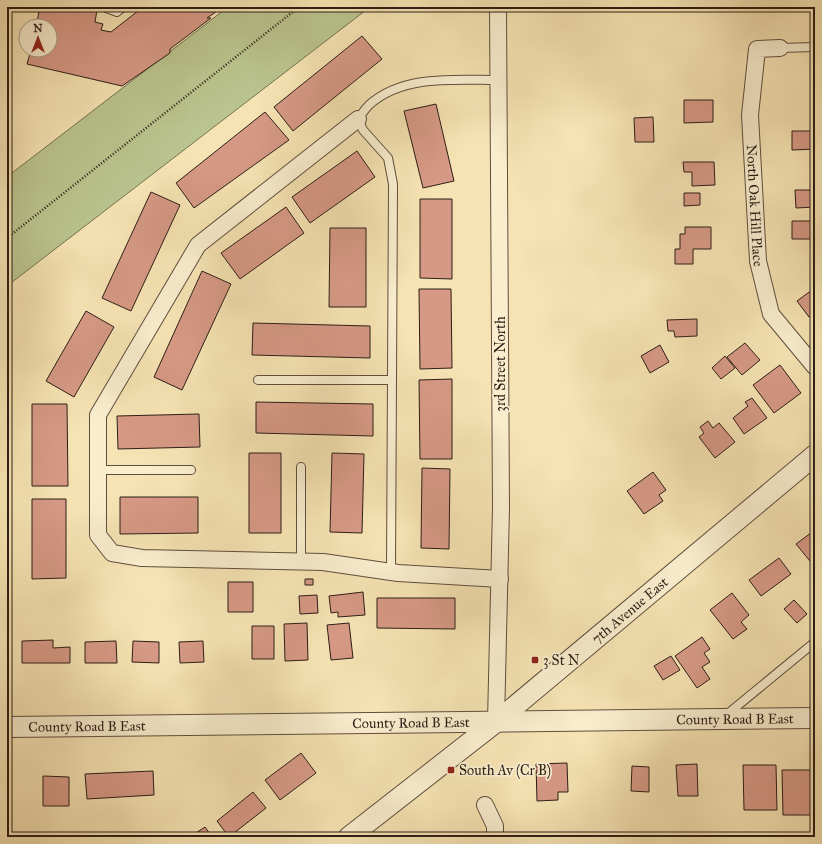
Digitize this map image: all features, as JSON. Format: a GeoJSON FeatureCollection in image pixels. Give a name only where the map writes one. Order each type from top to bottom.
{"type":"FeatureCollection","features":[{"type":"Feature","properties":{"kind":"street","name":"3rd Street North"},"geometry":{"type":"LineString","coordinates":[[496,722],[501,499],[498,7]]}},
{"type":"Feature","properties":{"kind":"street","name":"North Oak Hill Place"},"geometry":{"type":"LineString","coordinates":[[780,48],[758,49],[750,116],[758,261],[771,314],[815,367]]}},
{"type":"Feature","properties":{"kind":"street"},"geometry":{"type":"LineString","coordinates":[[358,119],[198,245],[98,415],[98,535],[112,553],[142,558],[323,562],[391,572],[500,579]]}},
{"type":"Feature","properties":{"kind":"street","name":"7th Avenue East"},"geometry":{"type":"LineString","coordinates":[[349,837],[496,722],[815,456]]}},
{"type":"Feature","properties":{"kind":"street","name":"County Road B East"},"geometry":{"type":"LineString","coordinates":[[7,727],[815,718]]}},
{"type":"Feature","properties":{"kind":"street"},"geometry":{"type":"LineString","coordinates":[[485,805],[495,826],[495,837]]}},
{"type":"Feature","properties":{"kind":"lane"},"geometry":{"type":"LineString","coordinates":[[104,7],[117,12],[123,7]]}},
{"type":"Feature","properties":{"kind":"lane"},"geometry":{"type":"LineString","coordinates":[[780,48],[815,48]]}},
{"type":"Feature","properties":{"kind":"lane"},"geometry":{"type":"LineString","coordinates":[[391,572],[392,184],[388,158],[364,130],[358,119],[369,105],[399,87],[429,80],[498,80]]}},
{"type":"Feature","properties":{"kind":"lane"},"geometry":{"type":"LineString","coordinates":[[258,380],[392,380]]}},
{"type":"Feature","properties":{"kind":"lane"},"geometry":{"type":"LineString","coordinates":[[300,467],[301,562]]}},
{"type":"Feature","properties":{"kind":"lane"},"geometry":{"type":"LineString","coordinates":[[98,470],[191,470]]}},
{"type":"Feature","properties":{"kind":"lane"},"geometry":{"type":"LineString","coordinates":[[721,719],[815,642]]}},
{"type":"Feature","properties":{"kind":"path"},"geometry":{"type":"LineString","coordinates":[[7,238],[106,158],[299,7]]}},
{"type":"Feature","properties":{"kind":"green space"},"geometry":{"type":"Polygon","coordinates":[[[228,7],[370,7],[7,286],[8,176],[228,7]]]}},
{"type":"Feature","properties":{"kind":"building"},"geometry":{"type":"Polygon","coordinates":[[[40,7],[84,7],[97,10],[95,22],[103,24],[101,30],[111,32],[143,7],[223,7],[207,18],[211,18],[170,49],[170,53],[122,86],[27,64],[29,58],[58,58],[58,18],[38,18],[40,7]]]}},
{"type":"Feature","properties":{"kind":"building"},"geometry":{"type":"Polygon","coordinates":[[[362,36],[382,59],[293,131],[274,107],[362,36]]]}},
{"type":"Feature","properties":{"kind":"building"},"geometry":{"type":"Polygon","coordinates":[[[684,100],[713,100],[713,122],[684,123],[684,100]]]}},
{"type":"Feature","properties":{"kind":"building"},"geometry":{"type":"Polygon","coordinates":[[[436,104],[454,181],[423,188],[404,111],[436,104]]]}},
{"type":"Feature","properties":{"kind":"building"},"geometry":{"type":"Polygon","coordinates":[[[265,112],[289,140],[194,208],[176,183],[265,112]]]}},
{"type":"Feature","properties":{"kind":"building"},"geometry":{"type":"Polygon","coordinates":[[[653,117],[654,142],[635,142],[634,118],[653,117]]]}},
{"type":"Feature","properties":{"kind":"building"},"geometry":{"type":"Polygon","coordinates":[[[792,131],[815,131],[815,149],[792,150],[792,131]]]}},
{"type":"Feature","properties":{"kind":"building"},"geometry":{"type":"Polygon","coordinates":[[[357,151],[375,177],[310,223],[292,197],[357,151]]]}},
{"type":"Feature","properties":{"kind":"building"},"geometry":{"type":"Polygon","coordinates":[[[683,162],[714,162],[715,185],[692,186],[692,172],[684,172],[683,162]]]}},
{"type":"Feature","properties":{"kind":"building"},"geometry":{"type":"Polygon","coordinates":[[[795,190],[815,190],[815,207],[796,208],[795,190]]]}},
{"type":"Feature","properties":{"kind":"building"},"geometry":{"type":"Polygon","coordinates":[[[151,192],[180,205],[131,311],[102,298],[151,192]]]}},
{"type":"Feature","properties":{"kind":"building"},"geometry":{"type":"Polygon","coordinates":[[[684,193],[700,193],[700,205],[684,206],[684,193]]]}},
{"type":"Feature","properties":{"kind":"building"},"geometry":{"type":"Polygon","coordinates":[[[420,199],[452,199],[452,279],[420,278],[420,199]]]}},
{"type":"Feature","properties":{"kind":"building"},"geometry":{"type":"Polygon","coordinates":[[[286,207],[304,233],[240,279],[221,253],[286,207]]]}},
{"type":"Feature","properties":{"kind":"building"},"geometry":{"type":"Polygon","coordinates":[[[792,221],[815,221],[815,239],[792,239],[792,221]]]}},
{"type":"Feature","properties":{"kind":"building"},"geometry":{"type":"Polygon","coordinates":[[[685,227],[711,227],[711,249],[693,249],[693,264],[675,264],[675,249],[680,249],[680,234],[685,234],[685,227]]]}},
{"type":"Feature","properties":{"kind":"building"},"geometry":{"type":"Polygon","coordinates":[[[330,228],[366,228],[366,307],[329,307],[330,228]]]}},
{"type":"Feature","properties":{"kind":"building"},"geometry":{"type":"Polygon","coordinates":[[[202,271],[231,284],[182,390],[154,377],[202,271]]]}},
{"type":"Feature","properties":{"kind":"building"},"geometry":{"type":"Polygon","coordinates":[[[419,289],[451,289],[452,368],[420,369],[419,289]]]}},
{"type":"Feature","properties":{"kind":"building"},"geometry":{"type":"Polygon","coordinates":[[[812,290],[815,294],[815,313],[809,317],[797,301],[812,290]]]}},
{"type":"Feature","properties":{"kind":"building"},"geometry":{"type":"Polygon","coordinates":[[[86,311],[114,327],[74,397],[46,381],[86,311]]]}},
{"type":"Feature","properties":{"kind":"building"},"geometry":{"type":"Polygon","coordinates":[[[697,319],[697,336],[675,337],[674,331],[668,331],[667,320],[697,319]]]}},
{"type":"Feature","properties":{"kind":"building"},"geometry":{"type":"Polygon","coordinates":[[[253,323],[370,326],[370,358],[252,355],[253,323]]]}},
{"type":"Feature","properties":{"kind":"building"},"geometry":{"type":"Polygon","coordinates":[[[745,343],[760,360],[742,375],[727,357],[745,343]]]}},
{"type":"Feature","properties":{"kind":"building"},"geometry":{"type":"Polygon","coordinates":[[[660,345],[669,362],[650,373],[641,356],[660,345]]]}},
{"type":"Feature","properties":{"kind":"building"},"geometry":{"type":"Polygon","coordinates":[[[725,356],[735,368],[721,379],[712,368],[725,356]]]}},
{"type":"Feature","properties":{"kind":"building"},"geometry":{"type":"Polygon","coordinates":[[[780,365],[801,393],[774,413],[753,385],[780,365]]]}},
{"type":"Feature","properties":{"kind":"building"},"geometry":{"type":"Polygon","coordinates":[[[452,379],[452,459],[420,459],[419,380],[452,379]]]}},
{"type":"Feature","properties":{"kind":"building"},"geometry":{"type":"Polygon","coordinates":[[[752,398],[767,418],[744,434],[733,418],[748,406],[745,402],[752,398]]]}},
{"type":"Feature","properties":{"kind":"building"},"geometry":{"type":"Polygon","coordinates":[[[256,402],[373,404],[373,436],[256,433],[256,402]]]}},
{"type":"Feature","properties":{"kind":"building"},"geometry":{"type":"Polygon","coordinates":[[[32,404],[67,404],[68,486],[32,486],[32,404]]]}},
{"type":"Feature","properties":{"kind":"building"},"geometry":{"type":"Polygon","coordinates":[[[199,414],[200,447],[118,449],[117,416],[199,414]]]}},
{"type":"Feature","properties":{"kind":"building"},"geometry":{"type":"Polygon","coordinates":[[[708,421],[713,428],[719,423],[735,442],[715,458],[699,437],[704,433],[700,427],[708,421]]]}},
{"type":"Feature","properties":{"kind":"building"},"geometry":{"type":"Polygon","coordinates":[[[249,453],[281,453],[281,533],[249,533],[249,453]]]}},
{"type":"Feature","properties":{"kind":"building"},"geometry":{"type":"Polygon","coordinates":[[[332,453],[364,454],[362,533],[330,532],[332,453]]]}},
{"type":"Feature","properties":{"kind":"building"},"geometry":{"type":"Polygon","coordinates":[[[422,468],[450,469],[449,549],[421,548],[422,468]]]}},
{"type":"Feature","properties":{"kind":"building"},"geometry":{"type":"Polygon","coordinates":[[[653,472],[666,490],[659,495],[663,501],[644,514],[627,491],[653,472]]]}},
{"type":"Feature","properties":{"kind":"building"},"geometry":{"type":"Polygon","coordinates":[[[120,497],[198,497],[198,533],[120,534],[120,497]]]}},
{"type":"Feature","properties":{"kind":"building"},"geometry":{"type":"Polygon","coordinates":[[[32,499],[66,499],[66,578],[32,579],[32,499]]]}},
{"type":"Feature","properties":{"kind":"building"},"geometry":{"type":"Polygon","coordinates":[[[815,530],[815,565],[814,566],[796,544],[815,530]]]}},
{"type":"Feature","properties":{"kind":"building"},"geometry":{"type":"Polygon","coordinates":[[[779,558],[791,574],[761,596],[749,580],[779,558]]]}},
{"type":"Feature","properties":{"kind":"building"},"geometry":{"type":"Polygon","coordinates":[[[305,579],[313,579],[313,585],[305,585],[305,579]]]}},
{"type":"Feature","properties":{"kind":"building"},"geometry":{"type":"Polygon","coordinates":[[[228,582],[253,582],[253,612],[228,612],[228,582]]]}},
{"type":"Feature","properties":{"kind":"building"},"geometry":{"type":"Polygon","coordinates":[[[363,592],[365,615],[338,617],[338,612],[331,613],[329,596],[363,592]]]}},
{"type":"Feature","properties":{"kind":"building"},"geometry":{"type":"Polygon","coordinates":[[[732,593],[749,615],[741,622],[747,629],[733,639],[710,610],[732,593]]]}},
{"type":"Feature","properties":{"kind":"building"},"geometry":{"type":"Polygon","coordinates":[[[317,595],[318,613],[300,614],[299,596],[317,595]]]}},
{"type":"Feature","properties":{"kind":"building"},"geometry":{"type":"Polygon","coordinates":[[[377,598],[455,598],[455,629],[377,628],[377,598]]]}},
{"type":"Feature","properties":{"kind":"building"},"geometry":{"type":"Polygon","coordinates":[[[794,600],[807,614],[797,623],[784,609],[794,600]]]}},
{"type":"Feature","properties":{"kind":"building"},"geometry":{"type":"Polygon","coordinates":[[[307,623],[308,660],[285,661],[284,624],[307,623]]]}},
{"type":"Feature","properties":{"kind":"building"},"geometry":{"type":"Polygon","coordinates":[[[349,623],[353,658],[331,660],[327,625],[349,623]]]}},
{"type":"Feature","properties":{"kind":"building"},"geometry":{"type":"Polygon","coordinates":[[[252,626],[274,626],[274,659],[252,659],[252,626]]]}},
{"type":"Feature","properties":{"kind":"building"},"geometry":{"type":"Polygon","coordinates":[[[702,637],[710,649],[704,653],[710,662],[702,667],[710,679],[697,688],[675,656],[702,637]]]}},
{"type":"Feature","properties":{"kind":"building"},"geometry":{"type":"Polygon","coordinates":[[[53,640],[53,648],[70,647],[70,663],[22,663],[22,641],[53,640]]]}},
{"type":"Feature","properties":{"kind":"building"},"geometry":{"type":"Polygon","coordinates":[[[116,641],[117,663],[85,663],[85,642],[116,641]]]}},
{"type":"Feature","properties":{"kind":"building"},"geometry":{"type":"Polygon","coordinates":[[[133,641],[159,642],[159,663],[132,662],[133,641]]]}},
{"type":"Feature","properties":{"kind":"building"},"geometry":{"type":"Polygon","coordinates":[[[203,641],[204,662],[180,663],[179,642],[203,641]]]}},
{"type":"Feature","properties":{"kind":"building"},"geometry":{"type":"Polygon","coordinates":[[[671,656],[680,670],[663,680],[654,666],[671,656]]]}},
{"type":"Feature","properties":{"kind":"building"},"geometry":{"type":"Polygon","coordinates":[[[301,753],[316,773],[280,800],[265,780],[301,753]]]}},
{"type":"Feature","properties":{"kind":"building"},"geometry":{"type":"Polygon","coordinates":[[[567,763],[568,792],[558,792],[558,800],[537,801],[536,764],[567,763]]]}},
{"type":"Feature","properties":{"kind":"building"},"geometry":{"type":"Polygon","coordinates":[[[697,764],[698,796],[678,796],[676,765],[697,764]]]}},
{"type":"Feature","properties":{"kind":"building"},"geometry":{"type":"Polygon","coordinates":[[[743,765],[776,765],[777,810],[744,810],[743,765]]]}},
{"type":"Feature","properties":{"kind":"building"},"geometry":{"type":"Polygon","coordinates":[[[632,766],[649,767],[649,792],[631,791],[632,766]]]}},
{"type":"Feature","properties":{"kind":"building"},"geometry":{"type":"Polygon","coordinates":[[[782,770],[815,770],[815,815],[783,815],[782,770]]]}},
{"type":"Feature","properties":{"kind":"building"},"geometry":{"type":"Polygon","coordinates":[[[153,771],[154,795],[87,799],[85,774],[153,771]]]}},
{"type":"Feature","properties":{"kind":"building"},"geometry":{"type":"Polygon","coordinates":[[[43,776],[69,777],[69,806],[43,806],[43,776]]]}},
{"type":"Feature","properties":{"kind":"building"},"geometry":{"type":"Polygon","coordinates":[[[253,792],[266,808],[229,837],[217,821],[253,792]]]}},
{"type":"Feature","properties":{"kind":"building"},"geometry":{"type":"Polygon","coordinates":[[[205,827],[212,837],[190,837],[205,827]]]}},
{"type":"Feature","properties":{"kind":"place","name":"3 St N"},"geometry":{"type":"Point","coordinates":[535,660]}},
{"type":"Feature","properties":{"kind":"place","name":"South Av (Cr B)"},"geometry":{"type":"Point","coordinates":[451,770]}}]}
